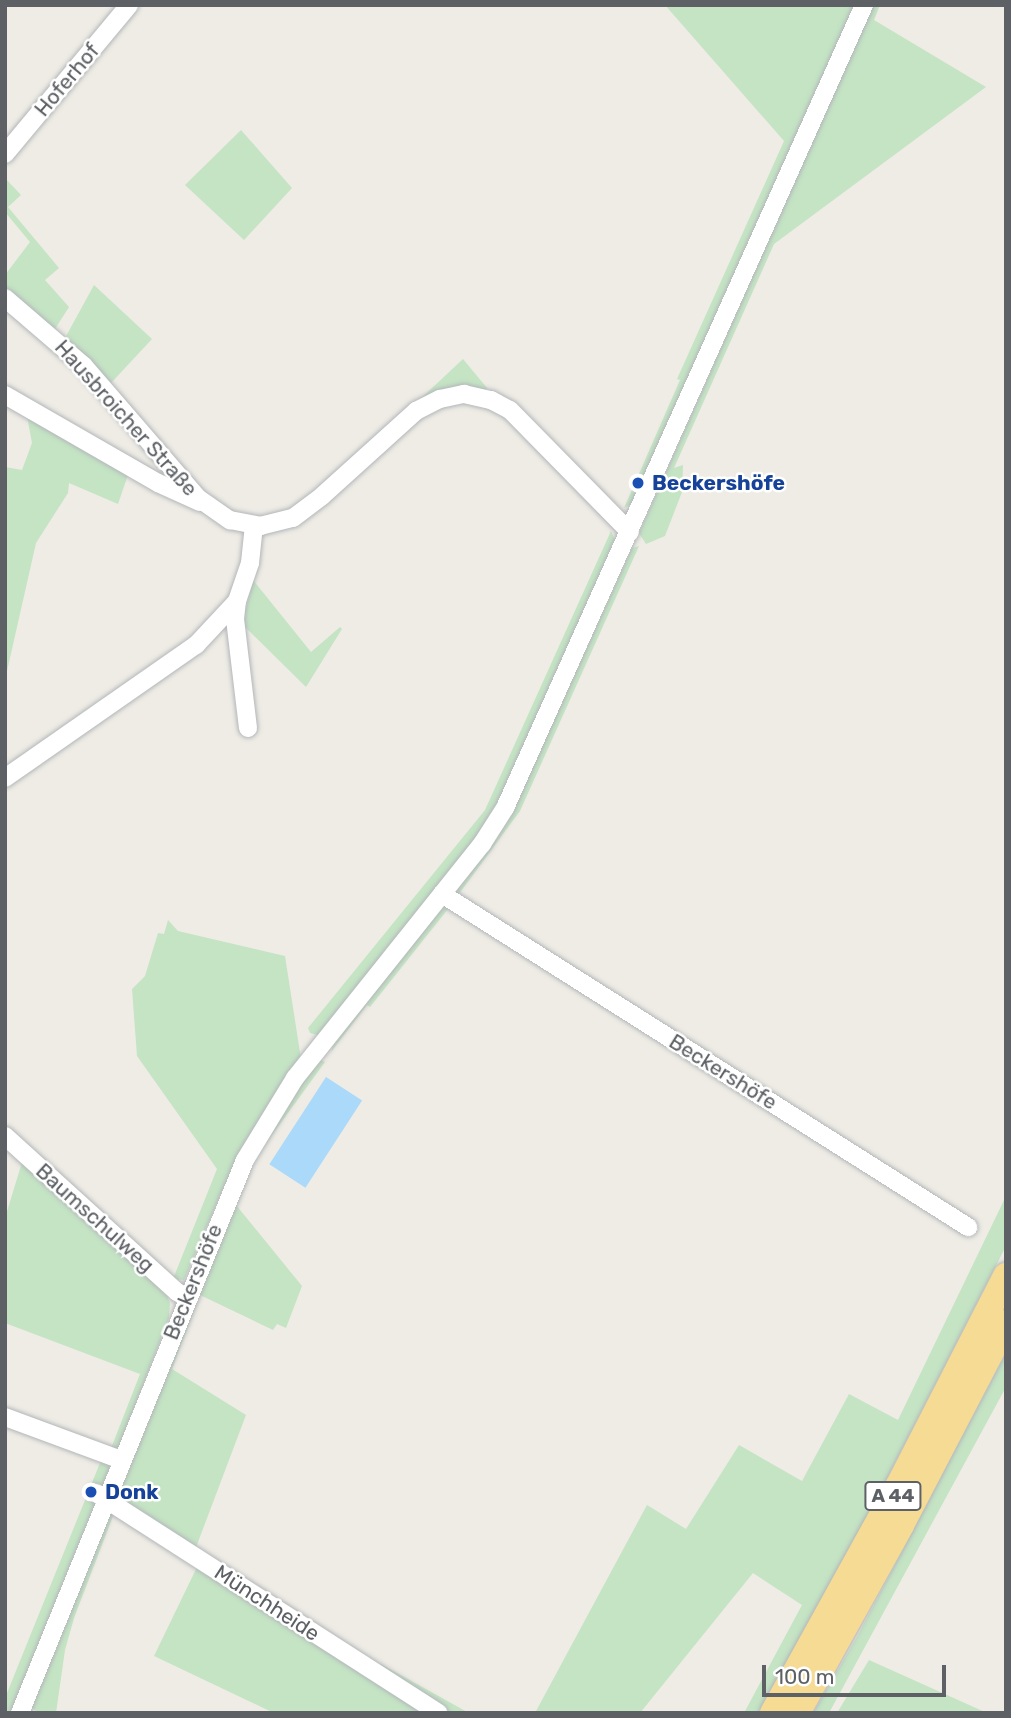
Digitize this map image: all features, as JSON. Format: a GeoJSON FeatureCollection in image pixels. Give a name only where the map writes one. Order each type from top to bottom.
{"type":"FeatureCollection","features":[{"type":"Feature","properties":{"kind":"highway","name":"A 44"},"geometry":{"type":"LineString","coordinates":[[773,1713],[899,1485],[1006,1276]]}},
{"type":"Feature","properties":{"kind":"highway","name":"A 44"},"geometry":{"type":"LineString","coordinates":[[797,1713],[901,1525],[1006,1323]]}},
{"type":"Feature","properties":{"kind":"street","name":"Hoferhof"},"geometry":{"type":"LineString","coordinates":[[5,154],[129,5]]}},
{"type":"Feature","properties":{"kind":"street","name":"Beckershöfe"},"geometry":{"type":"LineString","coordinates":[[20,1713],[101,1496],[121,1460],[239,1171],[277,1104],[491,832],[511,798],[864,5]]}},
{"type":"Feature","properties":{"kind":"street","name":"Hausbroicher Straße"},"geometry":{"type":"LineString","coordinates":[[5,298],[83,365],[203,502],[230,520],[254,526]]}},
{"type":"Feature","properties":{"kind":"street"},"geometry":{"type":"LineString","coordinates":[[247,728],[236,652],[237,601],[249,568],[254,526],[276,524],[297,516],[416,411],[440,398],[464,394],[491,400],[510,410],[629,532]]}},
{"type":"Feature","properties":{"kind":"street"},"geometry":{"type":"LineString","coordinates":[[5,395],[158,483],[203,502]]}},
{"type":"Feature","properties":{"kind":"street"},"geometry":{"type":"LineString","coordinates":[[5,778],[197,645],[237,601]]}},
{"type":"Feature","properties":{"kind":"street","name":"Beckershöfe"},"geometry":{"type":"LineString","coordinates":[[442,894],[968,1227]]}},
{"type":"Feature","properties":{"kind":"street","name":"Baumschulweg"},"geometry":{"type":"LineString","coordinates":[[5,1136],[177,1292],[187,1297]]}},
{"type":"Feature","properties":{"kind":"street"},"geometry":{"type":"LineString","coordinates":[[5,1418],[121,1460]]}},
{"type":"Feature","properties":{"kind":"street","name":"Münchheide"},"geometry":{"type":"LineString","coordinates":[[101,1496],[439,1713]]}},
{"type":"Feature","properties":{"kind":"green space"},"geometry":{"type":"Polygon","coordinates":[[[665,5],[856,5],[635,502],[624,508],[680,380],[677,379],[784,141],[665,5]]]}},
{"type":"Feature","properties":{"kind":"green space"},"geometry":{"type":"Polygon","coordinates":[[[873,5],[880,5],[874,20],[986,87],[774,244],[674,468],[683,465],[682,492],[665,536],[646,544],[639,533],[873,5]]]}},
{"type":"Feature","properties":{"kind":"green space"},"geometry":{"type":"Polygon","coordinates":[[[241,130],[292,188],[244,240],[185,185],[241,130]]]}},
{"type":"Feature","properties":{"kind":"green space"},"geometry":{"type":"Polygon","coordinates":[[[5,178],[21,195],[8,207],[59,268],[45,280],[69,307],[55,329],[5,291],[5,275],[30,242],[5,212],[5,178]]]}},
{"type":"Feature","properties":{"kind":"green space"},"geometry":{"type":"Polygon","coordinates":[[[94,285],[152,339],[111,383],[65,338],[94,285]]]}},
{"type":"Feature","properties":{"kind":"green space"},"geometry":{"type":"Polygon","coordinates":[[[463,359],[487,388],[485,391],[416,403],[463,359]]]}},
{"type":"Feature","properties":{"kind":"green space"},"geometry":{"type":"Polygon","coordinates":[[[26,411],[130,469],[118,504],[69,483],[68,493],[36,543],[5,680],[5,467],[22,470],[32,443],[26,411]]]}},
{"type":"Feature","properties":{"kind":"green space"},"geometry":{"type":"Polygon","coordinates":[[[611,531],[616,542],[500,805],[479,838],[321,1036],[310,1033],[308,1028],[485,810],[611,531]]]}},
{"type":"Feature","properties":{"kind":"green space"},"geometry":{"type":"Polygon","coordinates":[[[639,546],[520,811],[456,898],[457,889],[497,836],[520,795],[632,548],[639,546]]]}},
{"type":"Feature","properties":{"kind":"green space"},"geometry":{"type":"Polygon","coordinates":[[[253,580],[311,652],[340,627],[342,629],[306,687],[242,624],[253,580]]]}},
{"type":"Feature","properties":{"kind":"green space"},"geometry":{"type":"Polygon","coordinates":[[[452,904],[331,1052],[334,1043],[443,906],[452,904]]]}},
{"type":"Feature","properties":{"kind":"green space"},"geometry":{"type":"Polygon","coordinates":[[[168,920],[178,931],[285,956],[301,1059],[251,1135],[226,1182],[184,1280],[173,1279],[217,1169],[137,1056],[132,989],[145,976],[158,933],[164,934],[168,920]]]}},
{"type":"Feature","properties":{"kind":"green space"},"geometry":{"type":"Polygon","coordinates":[[[320,1060],[325,1062],[256,1157],[236,1205],[302,1286],[286,1328],[277,1324],[273,1330],[200,1295],[172,1369],[246,1415],[195,1550],[115,1498],[241,1180],[300,1084],[320,1060]]]}},
{"type":"Feature","properties":{"kind":"green space"},"geometry":{"type":"Polygon","coordinates":[[[23,1159],[167,1296],[170,1303],[169,1318],[119,1447],[110,1451],[140,1374],[5,1323],[5,1218],[23,1159]]]}},
{"type":"Feature","properties":{"kind":"green space"},"geometry":{"type":"Polygon","coordinates":[[[1006,1196],[1006,1246],[879,1494],[758,1713],[744,1713],[802,1605],[753,1573],[640,1713],[535,1713],[647,1505],[686,1529],[739,1445],[802,1481],[849,1394],[898,1420],[1006,1196]]]}},
{"type":"Feature","properties":{"kind":"green space"},"geometry":{"type":"Polygon","coordinates":[[[1006,1353],[1006,1387],[829,1713],[813,1713],[857,1637],[1006,1353]]]}},
{"type":"Feature","properties":{"kind":"green space"},"geometry":{"type":"Polygon","coordinates":[[[102,1458],[110,1467],[11,1713],[5,1713],[5,1698],[102,1458]]]}},
{"type":"Feature","properties":{"kind":"green space"},"geometry":{"type":"Polygon","coordinates":[[[115,1511],[74,1618],[65,1650],[56,1713],[39,1713],[32,1708],[32,1697],[105,1514],[115,1511]]]}},
{"type":"Feature","properties":{"kind":"green space"},"geometry":{"type":"Polygon","coordinates":[[[198,1565],[427,1713],[274,1713],[154,1656],[198,1565]]]}},
{"type":"Feature","properties":{"kind":"green space"},"geometry":{"type":"Polygon","coordinates":[[[869,1660],[987,1713],[837,1713],[869,1660]]]}},
{"type":"Feature","properties":{"kind":"green space"},"geometry":{"type":"Polygon","coordinates":[[[371,1664],[381,1664],[469,1713],[447,1713],[371,1664]]]}},
{"type":"Feature","properties":{"kind":"water"},"geometry":{"type":"Polygon","coordinates":[[[326,1077],[362,1100],[305,1188],[269,1164],[326,1077]]]}},
{"type":"Feature","properties":{"kind":"place","name":"Beckershöfe"},"geometry":{"type":"Point","coordinates":[638,483]}},
{"type":"Feature","properties":{"kind":"place","name":"Donk"},"geometry":{"type":"Point","coordinates":[91,1492]}}]}
